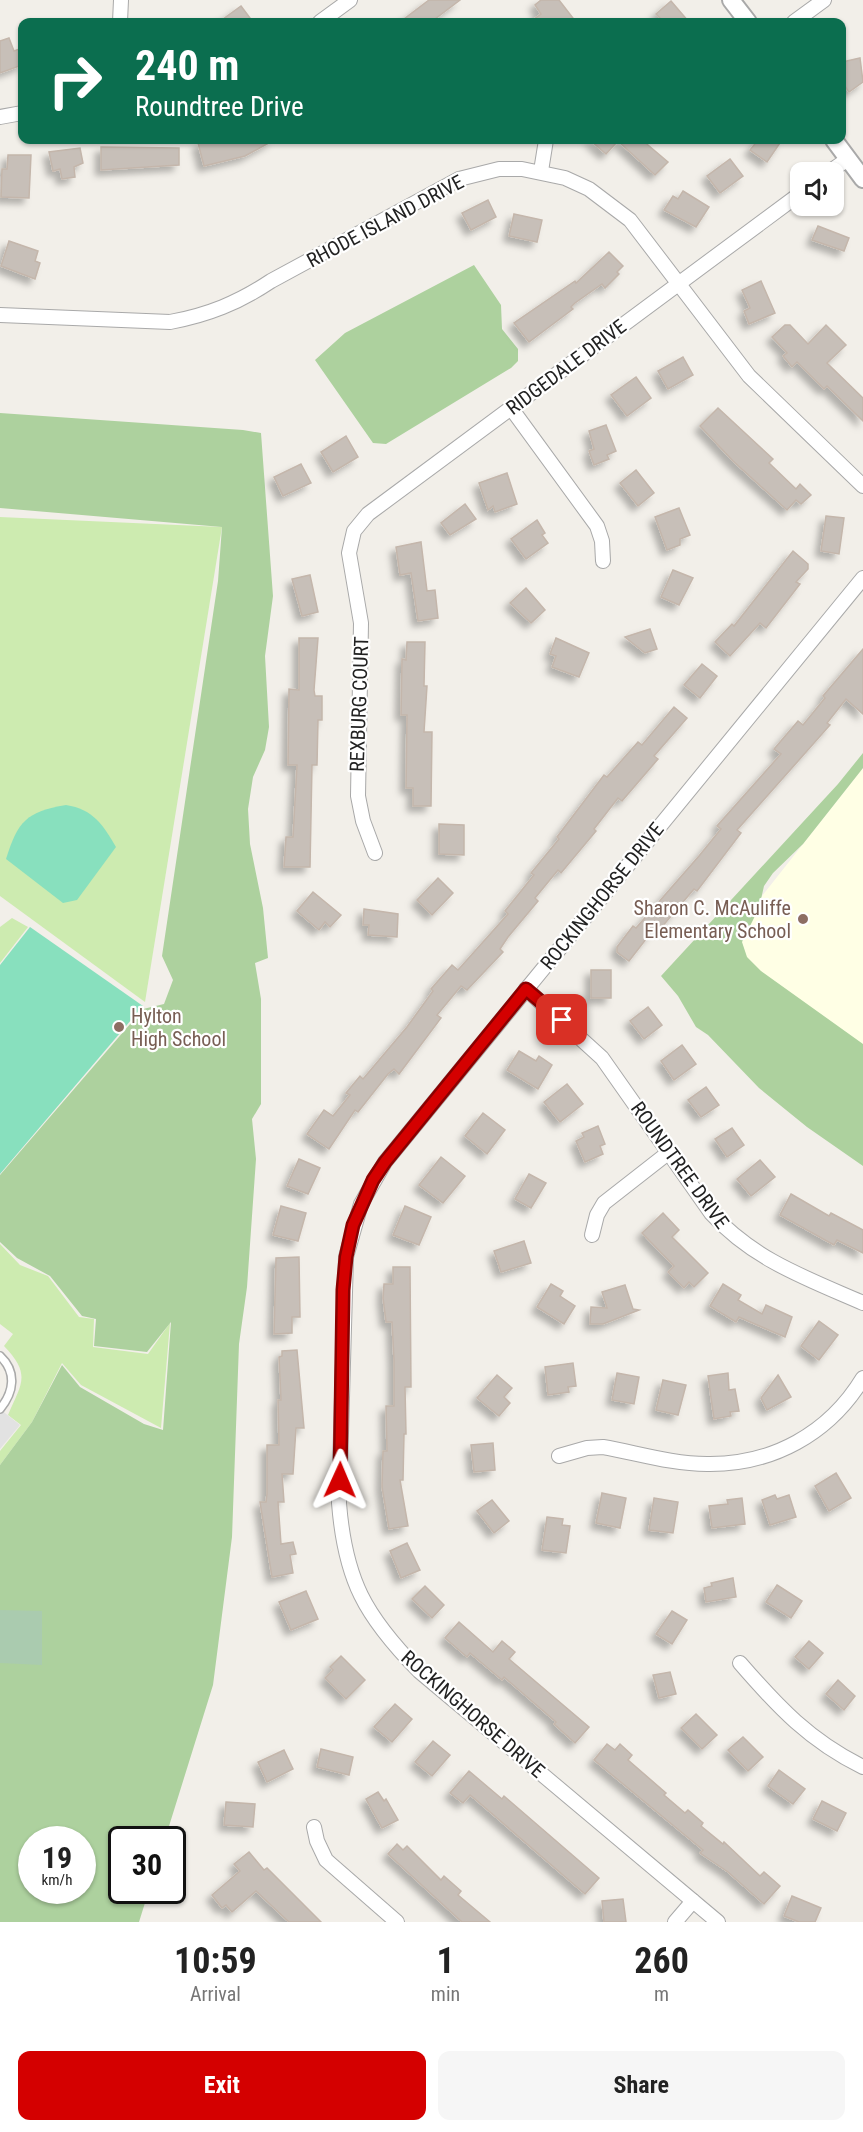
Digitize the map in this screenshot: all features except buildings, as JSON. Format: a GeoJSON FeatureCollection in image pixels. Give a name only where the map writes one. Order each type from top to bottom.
{"type":"FeatureCollection","features":[{"type":"Feature","properties":{"kind":"street"},"geometry":{"type":"LineString","coordinates":[[120,18],[121,0]]}},
{"type":"Feature","properties":{"kind":"street"},"geometry":{"type":"LineString","coordinates":[[325,18],[350,0]]}},
{"type":"Feature","properties":{"kind":"street"},"geometry":{"type":"LineString","coordinates":[[731,0],[745,18]]}},
{"type":"Feature","properties":{"kind":"street"},"geometry":{"type":"LineString","coordinates":[[799,18],[824,0]]}},
{"type":"Feature","properties":{"kind":"street"},"geometry":{"type":"LineString","coordinates":[[0,117],[18,114]]}},
{"type":"Feature","properties":{"kind":"street"},"geometry":{"type":"LineString","coordinates":[[541,171],[545,144]]}},
{"type":"Feature","properties":{"kind":"street"},"geometry":{"type":"LineString","coordinates":[[837,144],[863,179]]}},
{"type":"Feature","properties":{"kind":"street"},"geometry":{"type":"LineString","coordinates":[[844,162],[848,159]]}},
{"type":"Feature","properties":{"kind":"street","name":"RHODE ISLAND DRIVE"},"geometry":{"type":"LineString","coordinates":[[0,315],[170,322],[197,317],[248,297],[270,281],[459,179],[499,170],[541,171],[581,185],[611,203],[637,228],[749,376],[863,486]]}},
{"type":"Feature","properties":{"kind":"street","name":"RIDGEDALE DRIVE"},"geometry":{"type":"LineString","coordinates":[[350,553],[354,531],[368,514],[790,201]]}},
{"type":"Feature","properties":{"kind":"street"},"geometry":{"type":"LineString","coordinates":[[511,408],[597,526],[602,541],[603,561]]}},
{"type":"Feature","properties":{"kind":"street","name":"REXBURG COURT"},"geometry":{"type":"LineString","coordinates":[[350,553],[361,623],[357,789],[359,810],[375,853]]}},
{"type":"Feature","properties":{"kind":"street","name":"ROCKINGHORSE DRIVE"},"geometry":{"type":"LineString","coordinates":[[718,1922],[419,1671],[369,1613],[348,1566],[342,1538],[339,1503],[343,1290],[346,1257],[353,1225],[373,1180],[385,1162],[863,578]]}},
{"type":"Feature","properties":{"kind":"street","name":"ROUNDTREE DRIVE"},"geometry":{"type":"LineString","coordinates":[[526,989],[602,1058],[711,1213],[743,1245],[782,1267],[863,1303]]}},
{"type":"Feature","properties":{"kind":"street"},"geometry":{"type":"LineString","coordinates":[[592,1235],[597,1215],[604,1203],[668,1153]]}},
{"type":"Feature","properties":{"kind":"street"},"geometry":{"type":"LineString","coordinates":[[559,1456],[586,1448],[603,1447],[705,1464],[757,1458],[795,1444],[824,1425],[844,1405],[863,1378]]}},
{"type":"Feature","properties":{"kind":"street"},"geometry":{"type":"LineString","coordinates":[[740,1663],[806,1733],[863,1767]]}},
{"type":"Feature","properties":{"kind":"street"},"geometry":{"type":"LineString","coordinates":[[314,1827],[321,1853],[326,1860],[397,1922]]}},
{"type":"Feature","properties":{"kind":"street"},"geometry":{"type":"LineString","coordinates":[[675,1922],[693,1901]]}},
{"type":"Feature","properties":{"kind":"lane"},"geometry":{"type":"LineString","coordinates":[[0,1356],[9,1366],[12,1379],[10,1395],[0,1409]]}},
{"type":"Feature","properties":{"kind":"shaded area","name":"Sharon C. McAuliffe Elementary School"},"geometry":{"type":"Polygon","coordinates":[[[863,768],[863,1166],[684,995],[863,768]]]}},
{"type":"Feature","properties":{"kind":"shaded area"},"geometry":{"type":"Polygon","coordinates":[[[0,1409],[20,1425],[0,1449],[0,1409]]]}},
{"type":"Feature","properties":{"kind":"shaded area"},"geometry":{"type":"Polygon","coordinates":[[[0,1610],[42,1611],[42,1665],[0,1663],[0,1610]]]}},
{"type":"Feature","properties":{"kind":"green space"},"geometry":{"type":"Polygon","coordinates":[[[474,265],[501,305],[502,329],[518,349],[518,361],[511,368],[386,444],[373,443],[315,360],[345,333],[474,265]]]}},
{"type":"Feature","properties":{"kind":"green space","name":"Hylton High School"},"geometry":{"type":"Polygon","coordinates":[[[0,413],[261,433],[273,596],[265,656],[269,727],[265,750],[253,777],[248,809],[250,844],[263,908],[268,958],[255,963],[261,999],[261,1104],[252,1119],[256,1159],[247,1287],[239,1344],[232,1537],[213,1685],[169,1826],[108,1826],[108,1904],[145,1904],[139,1922],[0,1922],[0,1465],[32,1422],[62,1365],[80,1387],[144,1424],[163,1430],[171,1322],[147,1352],[94,1346],[96,1319],[82,1316],[50,1276],[17,1258],[0,1242],[0,1175],[143,1009],[164,1004],[173,980],[162,956],[218,581],[222,527],[0,508],[0,413]]]}},
{"type":"Feature","properties":{"kind":"green space"},"geometry":{"type":"Polygon","coordinates":[[[0,517],[222,527],[145,1002],[0,896],[0,517]]]}},
{"type":"Feature","properties":{"kind":"green space"},"geometry":{"type":"Polygon","coordinates":[[[863,753],[863,768],[803,844],[773,873],[764,886],[759,908],[742,942],[747,957],[761,971],[863,1044],[863,1166],[807,1127],[759,1088],[708,1035],[696,1027],[678,996],[661,976],[838,784],[863,753]]]}},
{"type":"Feature","properties":{"kind":"green space"},"geometry":{"type":"Polygon","coordinates":[[[66,805],[83,810],[96,819],[116,847],[77,900],[63,903],[6,859],[15,836],[26,820],[41,811],[66,805]]]}},
{"type":"Feature","properties":{"kind":"green space"},"geometry":{"type":"Polygon","coordinates":[[[12,918],[28,927],[0,963],[0,927],[12,918]]]}},
{"type":"Feature","properties":{"kind":"green space"},"geometry":{"type":"Polygon","coordinates":[[[30,927],[143,1006],[0,1174],[0,965],[30,927]]]}},
{"type":"Feature","properties":{"kind":"green space"},"geometry":{"type":"Polygon","coordinates":[[[0,1244],[20,1265],[48,1276],[79,1317],[94,1319],[93,1347],[148,1354],[170,1323],[161,1428],[81,1385],[62,1363],[32,1422],[0,1465],[0,1451],[21,1425],[8,1415],[20,1387],[21,1372],[13,1356],[4,1346],[13,1334],[0,1324],[0,1244]]]}},
{"type":"Feature","properties":{"kind":"place","name":"Sharon C. McAuliffe Elementary School"},"geometry":{"type":"Point","coordinates":[803,919]}},
{"type":"Feature","properties":{"kind":"place","name":"Hylton High School"},"geometry":{"type":"Point","coordinates":[119,1027]}},
{"type":"Feature","properties":{"kind":"route"},"geometry":{"type":"LineString","coordinates":[[340,1480],[343,1290],[346,1257],[353,1225],[361,1204],[385,1162],[526,989],[562,1020]]}}]}
